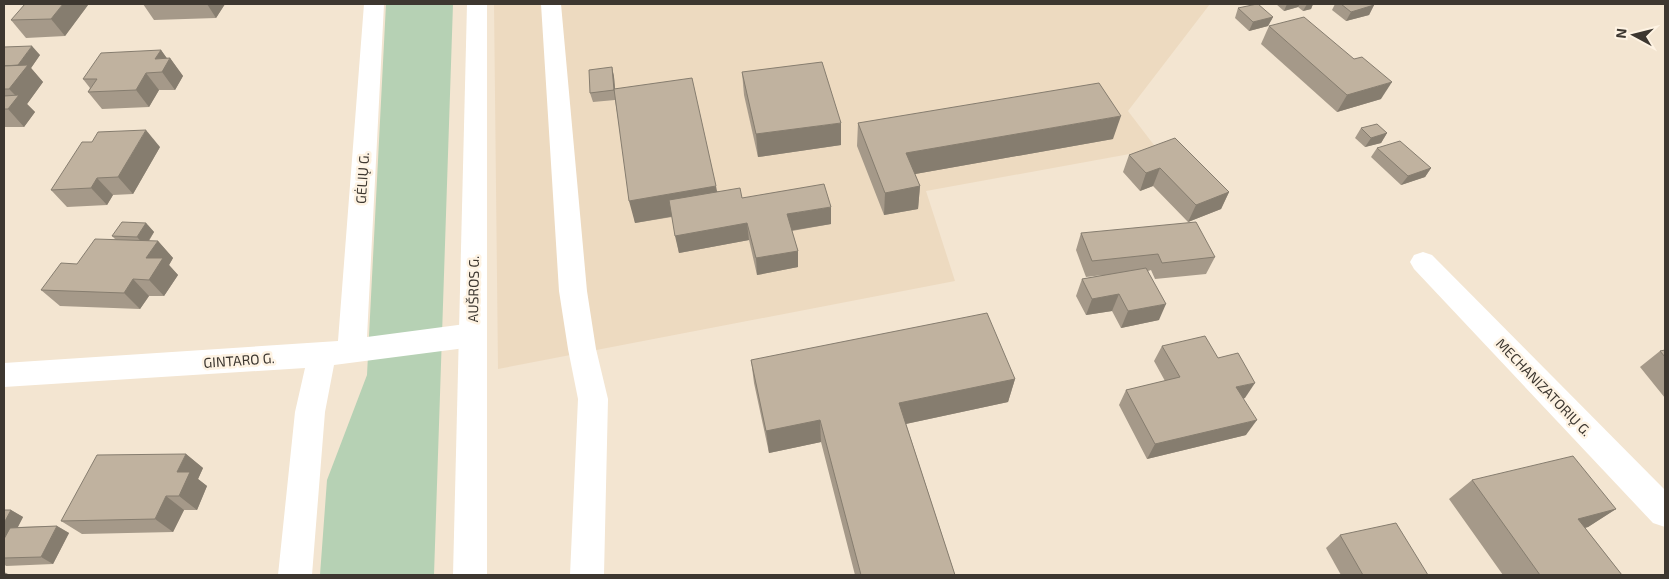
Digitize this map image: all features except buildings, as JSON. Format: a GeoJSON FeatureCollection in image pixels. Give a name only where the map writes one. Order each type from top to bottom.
{"type":"FeatureCollection","features":[{"type":"Feature","properties":{"kind":"street","name":"GĖLIŲ G."},"geometry":{"type":"LineString","coordinates":[[295,575],[310,412],[337,353],[374,4]]}},
{"type":"Feature","properties":{"kind":"street","name":"AUŠROS G."},"geometry":{"type":"LineString","coordinates":[[470,575],[477,4]]}},
{"type":"Feature","properties":{"kind":"street"},"geometry":{"type":"LineString","coordinates":[[551,4],[573,291],[582,349],[593,399],[587,575]]}},
{"type":"Feature","properties":{"kind":"street","name":"MECHANIZATORIŲ G."},"geometry":{"type":"LineString","coordinates":[[1423,262],[1665,512]]}},
{"type":"Feature","properties":{"kind":"street","name":"GINTARO G."},"geometry":{"type":"LineString","coordinates":[[4,375],[337,353],[473,335]]}},
{"type":"Feature","properties":{"kind":"shaded area"},"geometry":{"type":"Polygon","coordinates":[[[494,4],[1210,4],[1128,111],[1157,149],[926,191],[955,281],[498,369],[494,4]]]}},
{"type":"Feature","properties":{"kind":"green space"},"geometry":{"type":"Polygon","coordinates":[[[386,4],[453,4],[434,575],[320,575],[327,480],[367,375],[386,4]]]}}]}
